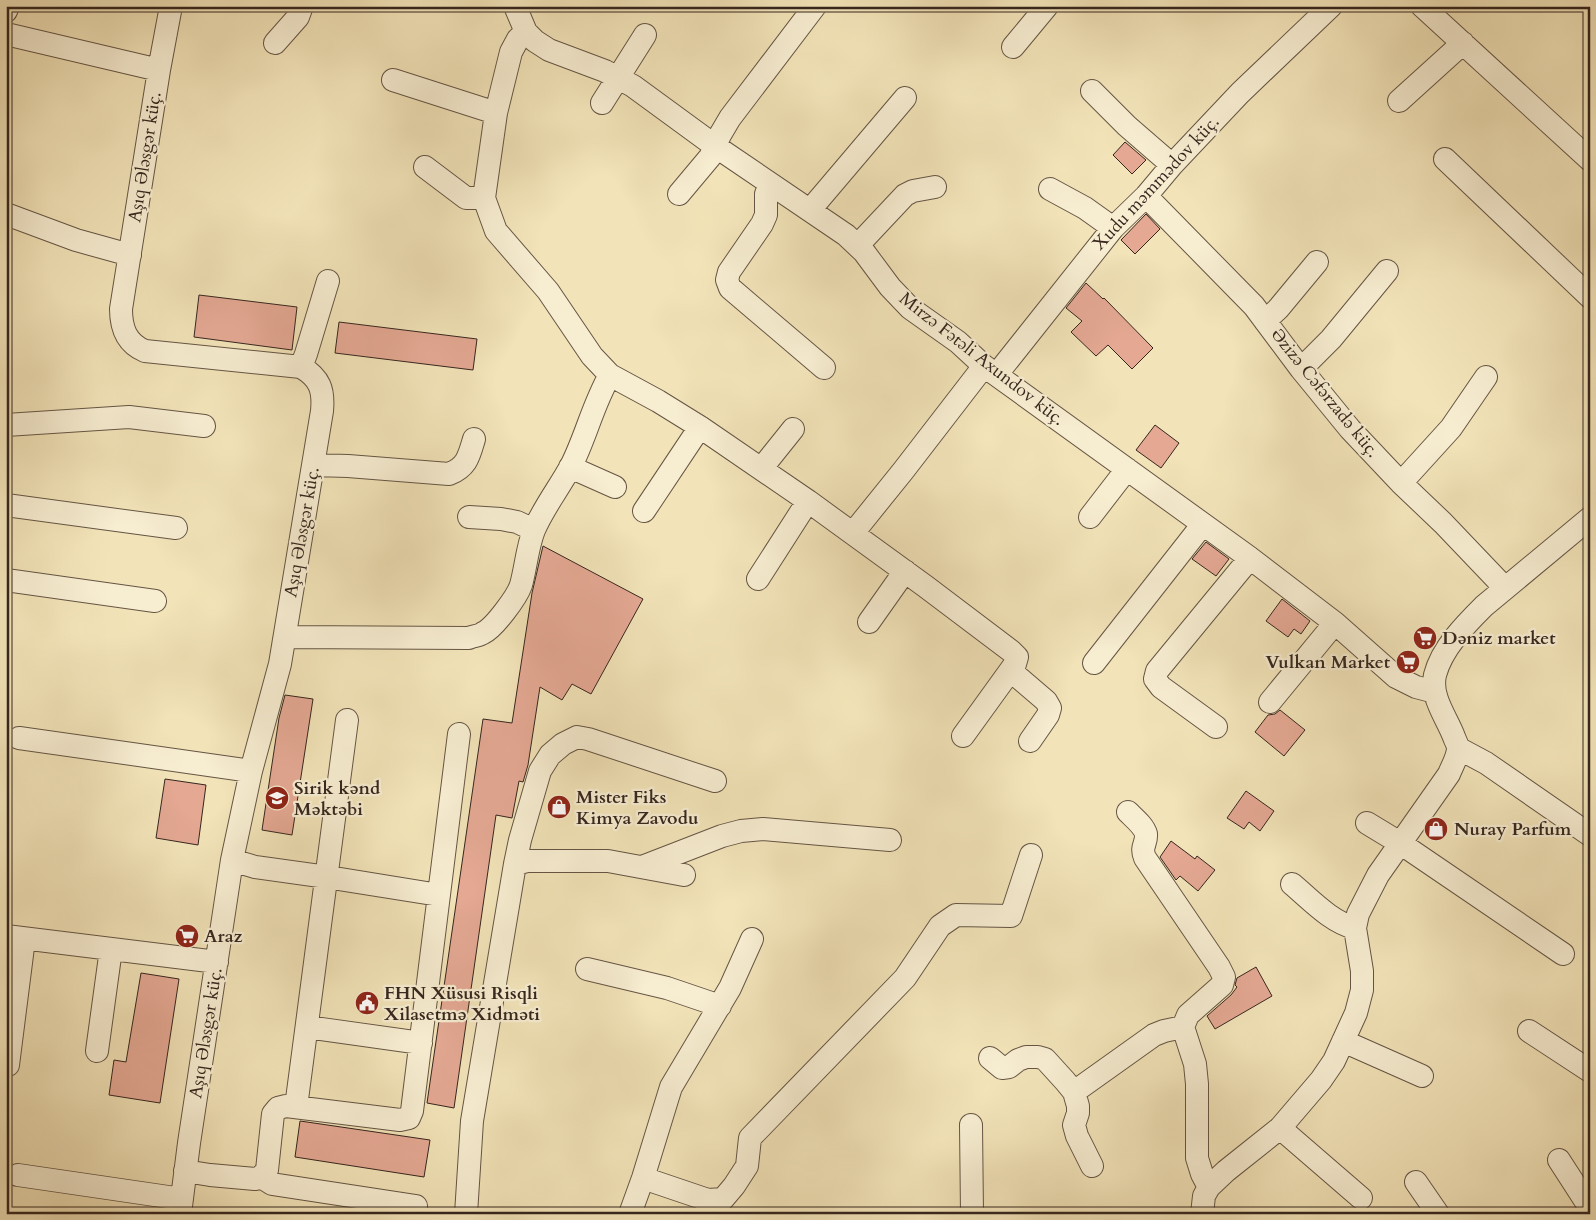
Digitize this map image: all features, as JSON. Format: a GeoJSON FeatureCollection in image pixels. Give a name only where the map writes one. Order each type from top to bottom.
{"type":"FeatureCollection","features":[{"type":"Feature","properties":{"kind":"street"},"geometry":{"type":"LineString","coordinates":[[6,11],[8,6]]}},
{"type":"Feature","properties":{"kind":"street","name":"Aşıq Ələsgər küç."},"geometry":{"type":"LineString","coordinates":[[171,6],[121,309],[121,322],[125,333],[137,348],[145,351],[301,367],[310,372],[317,380],[324,398],[285,637],[251,771],[232,860],[181,1206]]}},
{"type":"Feature","properties":{"kind":"street"},"geometry":{"type":"LineString","coordinates":[[275,43],[298,17],[302,6]]}},
{"type":"Feature","properties":{"kind":"street","name":"Mirzə Fətəli Axundov küç."},"geometry":{"type":"LineString","coordinates":[[515,6],[526,32],[535,41],[549,50],[606,71],[633,86],[715,146],[846,235],[858,245],[890,287],[905,303],[958,342],[990,370],[1250,558],[1335,623],[1396,677],[1416,687],[1435,692]]}},
{"type":"Feature","properties":{"kind":"street"},"geometry":{"type":"LineString","coordinates":[[679,194],[710,157],[730,118],[816,6]]}},
{"type":"Feature","properties":{"kind":"street"},"geometry":{"type":"LineString","coordinates":[[1013,47],[1047,6]]}},
{"type":"Feature","properties":{"kind":"street","name":"Xudu məmmədov küç."},"geometry":{"type":"LineString","coordinates":[[853,533],[1113,228],[1146,196],[1172,165],[1240,93],[1331,6]]}},
{"type":"Feature","properties":{"kind":"street"},"geometry":{"type":"LineString","coordinates":[[1422,6],[1590,160]]}},
{"type":"Feature","properties":{"kind":"street"},"geometry":{"type":"LineString","coordinates":[[526,32],[518,38],[511,52],[496,113],[484,198],[496,231],[548,291],[592,356],[610,375],[658,401],[762,469],[853,533],[1012,651],[1017,657],[1011,671],[963,736]]}},
{"type":"Feature","properties":{"kind":"street"},"geometry":{"type":"LineString","coordinates":[[6,34],[159,70]]}},
{"type":"Feature","properties":{"kind":"street"},"geometry":{"type":"LineString","coordinates":[[602,103],[645,35]]}},
{"type":"Feature","properties":{"kind":"street"},"geometry":{"type":"LineString","coordinates":[[1399,101],[1463,44]]}},
{"type":"Feature","properties":{"kind":"street"},"geometry":{"type":"LineString","coordinates":[[393,80],[496,113]]}},
{"type":"Feature","properties":{"kind":"street"},"geometry":{"type":"LineString","coordinates":[[1092,91],[1127,126],[1172,165]]}},
{"type":"Feature","properties":{"kind":"street"},"geometry":{"type":"LineString","coordinates":[[810,210],[905,98]]}},
{"type":"Feature","properties":{"kind":"street"},"geometry":{"type":"LineString","coordinates":[[1445,159],[1590,297]]}},
{"type":"Feature","properties":{"kind":"street"},"geometry":{"type":"LineString","coordinates":[[425,167],[466,198],[484,198]]}},
{"type":"Feature","properties":{"kind":"street"},"geometry":{"type":"LineString","coordinates":[[770,184],[766,194],[766,215],[762,224],[729,272],[726,280],[730,288],[824,368]]}},
{"type":"Feature","properties":{"kind":"street"},"geometry":{"type":"LineString","coordinates":[[858,245],[905,195],[912,191],[935,187]]}},
{"type":"Feature","properties":{"kind":"street"},"geometry":{"type":"LineString","coordinates":[[1050,190],[1085,208],[1113,228]]}},
{"type":"Feature","properties":{"kind":"street","name":"Əzizə Cəfərzadə küç."},"geometry":{"type":"LineString","coordinates":[[1146,196],[1254,306],[1333,410],[1401,484],[1443,522],[1505,588]]}},
{"type":"Feature","properties":{"kind":"street"},"geometry":{"type":"LineString","coordinates":[[6,214],[76,240],[130,255]]}},
{"type":"Feature","properties":{"kind":"street"},"geometry":{"type":"LineString","coordinates":[[1266,321],[1317,262]]}},
{"type":"Feature","properties":{"kind":"street"},"geometry":{"type":"LineString","coordinates":[[1301,369],[1331,339],[1387,271]]}},
{"type":"Feature","properties":{"kind":"street"},"geometry":{"type":"LineString","coordinates":[[301,367],[328,281]]}},
{"type":"Feature","properties":{"kind":"street"},"geometry":{"type":"LineString","coordinates":[[285,637],[469,638],[482,634],[492,627],[518,593],[534,530],[540,516],[570,467],[600,393],[610,375]]}},
{"type":"Feature","properties":{"kind":"street"},"geometry":{"type":"LineString","coordinates":[[1401,484],[1451,428],[1486,378]]}},
{"type":"Feature","properties":{"kind":"street"},"geometry":{"type":"LineString","coordinates":[[6,425],[129,417],[204,426]]}},
{"type":"Feature","properties":{"kind":"street"},"geometry":{"type":"LineString","coordinates":[[644,511],[700,427]]}},
{"type":"Feature","properties":{"kind":"street"},"geometry":{"type":"LineString","coordinates":[[762,469],[793,428]]}},
{"type":"Feature","properties":{"kind":"street"},"geometry":{"type":"LineString","coordinates":[[314,465],[449,474],[463,466],[474,439]]}},
{"type":"Feature","properties":{"kind":"street"},"geometry":{"type":"LineString","coordinates":[[570,467],[614,487]]}},
{"type":"Feature","properties":{"kind":"street"},"geometry":{"type":"LineString","coordinates":[[1090,517],[1127,469]]}},
{"type":"Feature","properties":{"kind":"street"},"geometry":{"type":"LineString","coordinates":[[758,579],[808,501]]}},
{"type":"Feature","properties":{"kind":"street"},"geometry":{"type":"LineString","coordinates":[[6,505],[176,528]]}},
{"type":"Feature","properties":{"kind":"street"},"geometry":{"type":"LineString","coordinates":[[469,517],[517,522],[534,530]]}},
{"type":"Feature","properties":{"kind":"street"},"geometry":{"type":"LineString","coordinates":[[1202,1214],[1204,1196],[1209,1187],[1280,1128],[1321,1080],[1334,1061],[1356,1013],[1362,990],[1362,971],[1355,928],[1358,914],[1378,875],[1449,774],[1456,758],[1458,748],[1450,726],[1439,706],[1435,692],[1434,677],[1440,662],[1468,622],[1505,588],[1590,518]]}},
{"type":"Feature","properties":{"kind":"street"},"geometry":{"type":"LineString","coordinates":[[1094,663],[1204,524]]}},
{"type":"Feature","properties":{"kind":"street"},"geometry":{"type":"LineString","coordinates":[[1216,727],[1154,680],[1157,671],[1250,558]]}},
{"type":"Feature","properties":{"kind":"street"},"geometry":{"type":"LineString","coordinates":[[869,622],[905,571]]}},
{"type":"Feature","properties":{"kind":"street"},"geometry":{"type":"LineString","coordinates":[[6,580],[155,601]]}},
{"type":"Feature","properties":{"kind":"street"},"geometry":{"type":"LineString","coordinates":[[1270,702],[1335,623]]}},
{"type":"Feature","properties":{"kind":"street"},"geometry":{"type":"LineString","coordinates":[[1011,671],[1046,701],[1050,708],[1048,715],[1030,741]]}},
{"type":"Feature","properties":{"kind":"street"},"geometry":{"type":"LineString","coordinates":[[296,1107],[347,720]]}},
{"type":"Feature","properties":{"kind":"street"},"geometry":{"type":"LineString","coordinates":[[185,1171],[255,1179],[262,1176],[267,1170],[273,1114],[278,1108],[286,1106],[400,1120],[409,1118],[412,1111],[421,1043],[459,734]]}},
{"type":"Feature","properties":{"kind":"street"},"geometry":{"type":"LineString","coordinates":[[466,1214],[472,1121],[515,864],[540,771],[550,755],[562,744],[577,737],[715,781]]}},
{"type":"Feature","properties":{"kind":"street"},"geometry":{"type":"LineString","coordinates":[[19,738],[251,771]]}},
{"type":"Feature","properties":{"kind":"street"},"geometry":{"type":"LineString","coordinates":[[1458,748],[1486,763],[1590,835]]}},
{"type":"Feature","properties":{"kind":"street"},"geometry":{"type":"LineString","coordinates":[[1128,812],[1143,828],[1146,836],[1142,851],[1145,858],[1224,977],[1222,985],[1188,1015],[1183,1027],[1194,1064],[1197,1084],[1197,1158],[1209,1187]]}},
{"type":"Feature","properties":{"kind":"street"},"geometry":{"type":"LineString","coordinates":[[1368,823],[1563,954]]}},
{"type":"Feature","properties":{"kind":"street"},"geometry":{"type":"LineString","coordinates":[[642,867],[722,836],[740,831],[763,829],[890,840]]}},
{"type":"Feature","properties":{"kind":"street"},"geometry":{"type":"LineString","coordinates":[[643,1178],[708,1200],[723,1199],[747,1166],[750,1138],[905,978],[940,926],[956,915],[1011,916],[1031,855]]}},
{"type":"Feature","properties":{"kind":"street"},"geometry":{"type":"LineString","coordinates":[[232,860],[255,867],[439,895]]}},
{"type":"Feature","properties":{"kind":"street"},"geometry":{"type":"LineString","coordinates":[[515,864],[527,861],[593,860],[684,875]]}},
{"type":"Feature","properties":{"kind":"street"},"geometry":{"type":"LineString","coordinates":[[1292,884],[1335,918],[1355,928]]}},
{"type":"Feature","properties":{"kind":"street"},"geometry":{"type":"LineString","coordinates":[[8,1065],[15,937],[216,962]]}},
{"type":"Feature","properties":{"kind":"street"},"geometry":{"type":"LineString","coordinates":[[630,1214],[671,1087],[730,988],[752,939]]}},
{"type":"Feature","properties":{"kind":"street"},"geometry":{"type":"LineString","coordinates":[[97,1050],[111,949]]}},
{"type":"Feature","properties":{"kind":"street"},"geometry":{"type":"LineString","coordinates":[[587,969],[667,988],[720,1006]]}},
{"type":"Feature","properties":{"kind":"street"},"geometry":{"type":"LineString","coordinates":[[307,1027],[421,1043]]}},
{"type":"Feature","properties":{"kind":"street"},"geometry":{"type":"LineString","coordinates":[[1074,1092],[1154,1035],[1183,1027]]}},
{"type":"Feature","properties":{"kind":"street"},"geometry":{"type":"LineString","coordinates":[[1528,1031],[1590,1071]]}},
{"type":"Feature","properties":{"kind":"street"},"geometry":{"type":"LineString","coordinates":[[1343,1041],[1422,1076]]}},
{"type":"Feature","properties":{"kind":"street"},"geometry":{"type":"LineString","coordinates":[[990,1058],[1002,1068],[1009,1067],[1026,1057],[1045,1059],[1065,1080],[1074,1092],[1078,1106],[1074,1125],[1077,1136],[1092,1166]]}},
{"type":"Feature","properties":{"kind":"street"},"geometry":{"type":"LineString","coordinates":[[971,1124],[972,1214]]}},
{"type":"Feature","properties":{"kind":"street"},"geometry":{"type":"LineString","coordinates":[[1280,1128],[1361,1198]]}},
{"type":"Feature","properties":{"kind":"street"},"geometry":{"type":"LineString","coordinates":[[1559,1160],[1590,1208]]}},
{"type":"Feature","properties":{"kind":"street"},"geometry":{"type":"LineString","coordinates":[[18,1174],[181,1206]]}},
{"type":"Feature","properties":{"kind":"street"},"geometry":{"type":"LineString","coordinates":[[262,1176],[272,1184],[416,1206]]}},
{"type":"Feature","properties":{"kind":"street"},"geometry":{"type":"LineString","coordinates":[[1416,1182],[1438,1214]]}},
{"type":"Feature","properties":{"kind":"building"},"geometry":{"type":"Polygon","coordinates":[[[1125,142],[1146,160],[1132,174],[1113,155],[1125,142]]]}},
{"type":"Feature","properties":{"kind":"building"},"geometry":{"type":"Polygon","coordinates":[[[1146,214],[1160,229],[1135,254],[1121,240],[1146,214]]]}},
{"type":"Feature","properties":{"kind":"building"},"geometry":{"type":"Polygon","coordinates":[[[1086,283],[1104,298],[1153,348],[1132,369],[1108,345],[1096,356],[1071,332],[1082,321],[1066,308],[1086,283]]]}},
{"type":"Feature","properties":{"kind":"building"},"geometry":{"type":"Polygon","coordinates":[[[199,295],[297,307],[292,350],[194,337],[199,295]]]}},
{"type":"Feature","properties":{"kind":"building"},"geometry":{"type":"Polygon","coordinates":[[[339,322],[477,339],[473,370],[335,353],[339,322]]]}},
{"type":"Feature","properties":{"kind":"building"},"geometry":{"type":"Polygon","coordinates":[[[1155,425],[1179,443],[1161,468],[1136,450],[1155,425]]]}},
{"type":"Feature","properties":{"kind":"building"},"geometry":{"type":"Polygon","coordinates":[[[1206,542],[1229,559],[1216,576],[1192,559],[1206,542]]]}},
{"type":"Feature","properties":{"kind":"building"},"geometry":{"type":"Polygon","coordinates":[[[543,546],[643,599],[591,694],[572,684],[562,700],[540,687],[528,765],[523,782],[519,781],[512,818],[496,815],[454,1108],[427,1103],[483,719],[512,723],[532,593],[543,546]]]}},
{"type":"Feature","properties":{"kind":"building"},"geometry":{"type":"Polygon","coordinates":[[[1282,599],[1310,621],[1301,634],[1294,629],[1288,637],[1266,621],[1282,599]]]}},
{"type":"Feature","properties":{"kind":"building"},"geometry":{"type":"Polygon","coordinates":[[[285,695],[313,699],[292,835],[262,830],[279,718],[285,695]]]}},
{"type":"Feature","properties":{"kind":"building"},"geometry":{"type":"Polygon","coordinates":[[[1280,710],[1305,730],[1284,756],[1255,732],[1268,715],[1275,714],[1280,710]]]}},
{"type":"Feature","properties":{"kind":"building"},"geometry":{"type":"Polygon","coordinates":[[[165,779],[206,785],[198,845],[156,838],[165,779]]]}},
{"type":"Feature","properties":{"kind":"building"},"geometry":{"type":"Polygon","coordinates":[[[1246,791],[1274,811],[1260,831],[1249,822],[1244,829],[1227,818],[1246,791]]]}},
{"type":"Feature","properties":{"kind":"building"},"geometry":{"type":"Polygon","coordinates":[[[1171,841],[1195,859],[1197,856],[1215,870],[1198,891],[1180,876],[1176,880],[1160,857],[1171,841]]]}},
{"type":"Feature","properties":{"kind":"building"},"geometry":{"type":"Polygon","coordinates":[[[1256,967],[1272,996],[1215,1029],[1207,1016],[1231,995],[1237,987],[1235,985],[1237,978],[1256,967]]]}},
{"type":"Feature","properties":{"kind":"building"},"geometry":{"type":"Polygon","coordinates":[[[141,973],[179,979],[160,1103],[109,1095],[114,1060],[126,1062],[141,973]]]}},
{"type":"Feature","properties":{"kind":"building"},"geometry":{"type":"Polygon","coordinates":[[[300,1121],[430,1140],[424,1177],[295,1157],[300,1121]]]}},
{"type":"Feature","properties":{"kind":"place","name":"Dəniz market"},"geometry":{"type":"Point","coordinates":[1425,638]}},
{"type":"Feature","properties":{"kind":"place","name":"Vulkan Market"},"geometry":{"type":"Point","coordinates":[1408,662]}},
{"type":"Feature","properties":{"kind":"place","name":"Sirik kənd Məktəbi"},"geometry":{"type":"Point","coordinates":[277,798]}},
{"type":"Feature","properties":{"kind":"place","name":"Mister Fiks Kimya Zavodu"},"geometry":{"type":"Point","coordinates":[559,807]}},
{"type":"Feature","properties":{"kind":"place","name":"Nuray Parfum"},"geometry":{"type":"Point","coordinates":[1436,829]}},
{"type":"Feature","properties":{"kind":"place","name":"Araz"},"geometry":{"type":"Point","coordinates":[187,936]}},
{"type":"Feature","properties":{"kind":"place","name":"FHN Xüsusi Risqli Xilasetmə Xidməti"},"geometry":{"type":"Point","coordinates":[367,1003]}}]}
